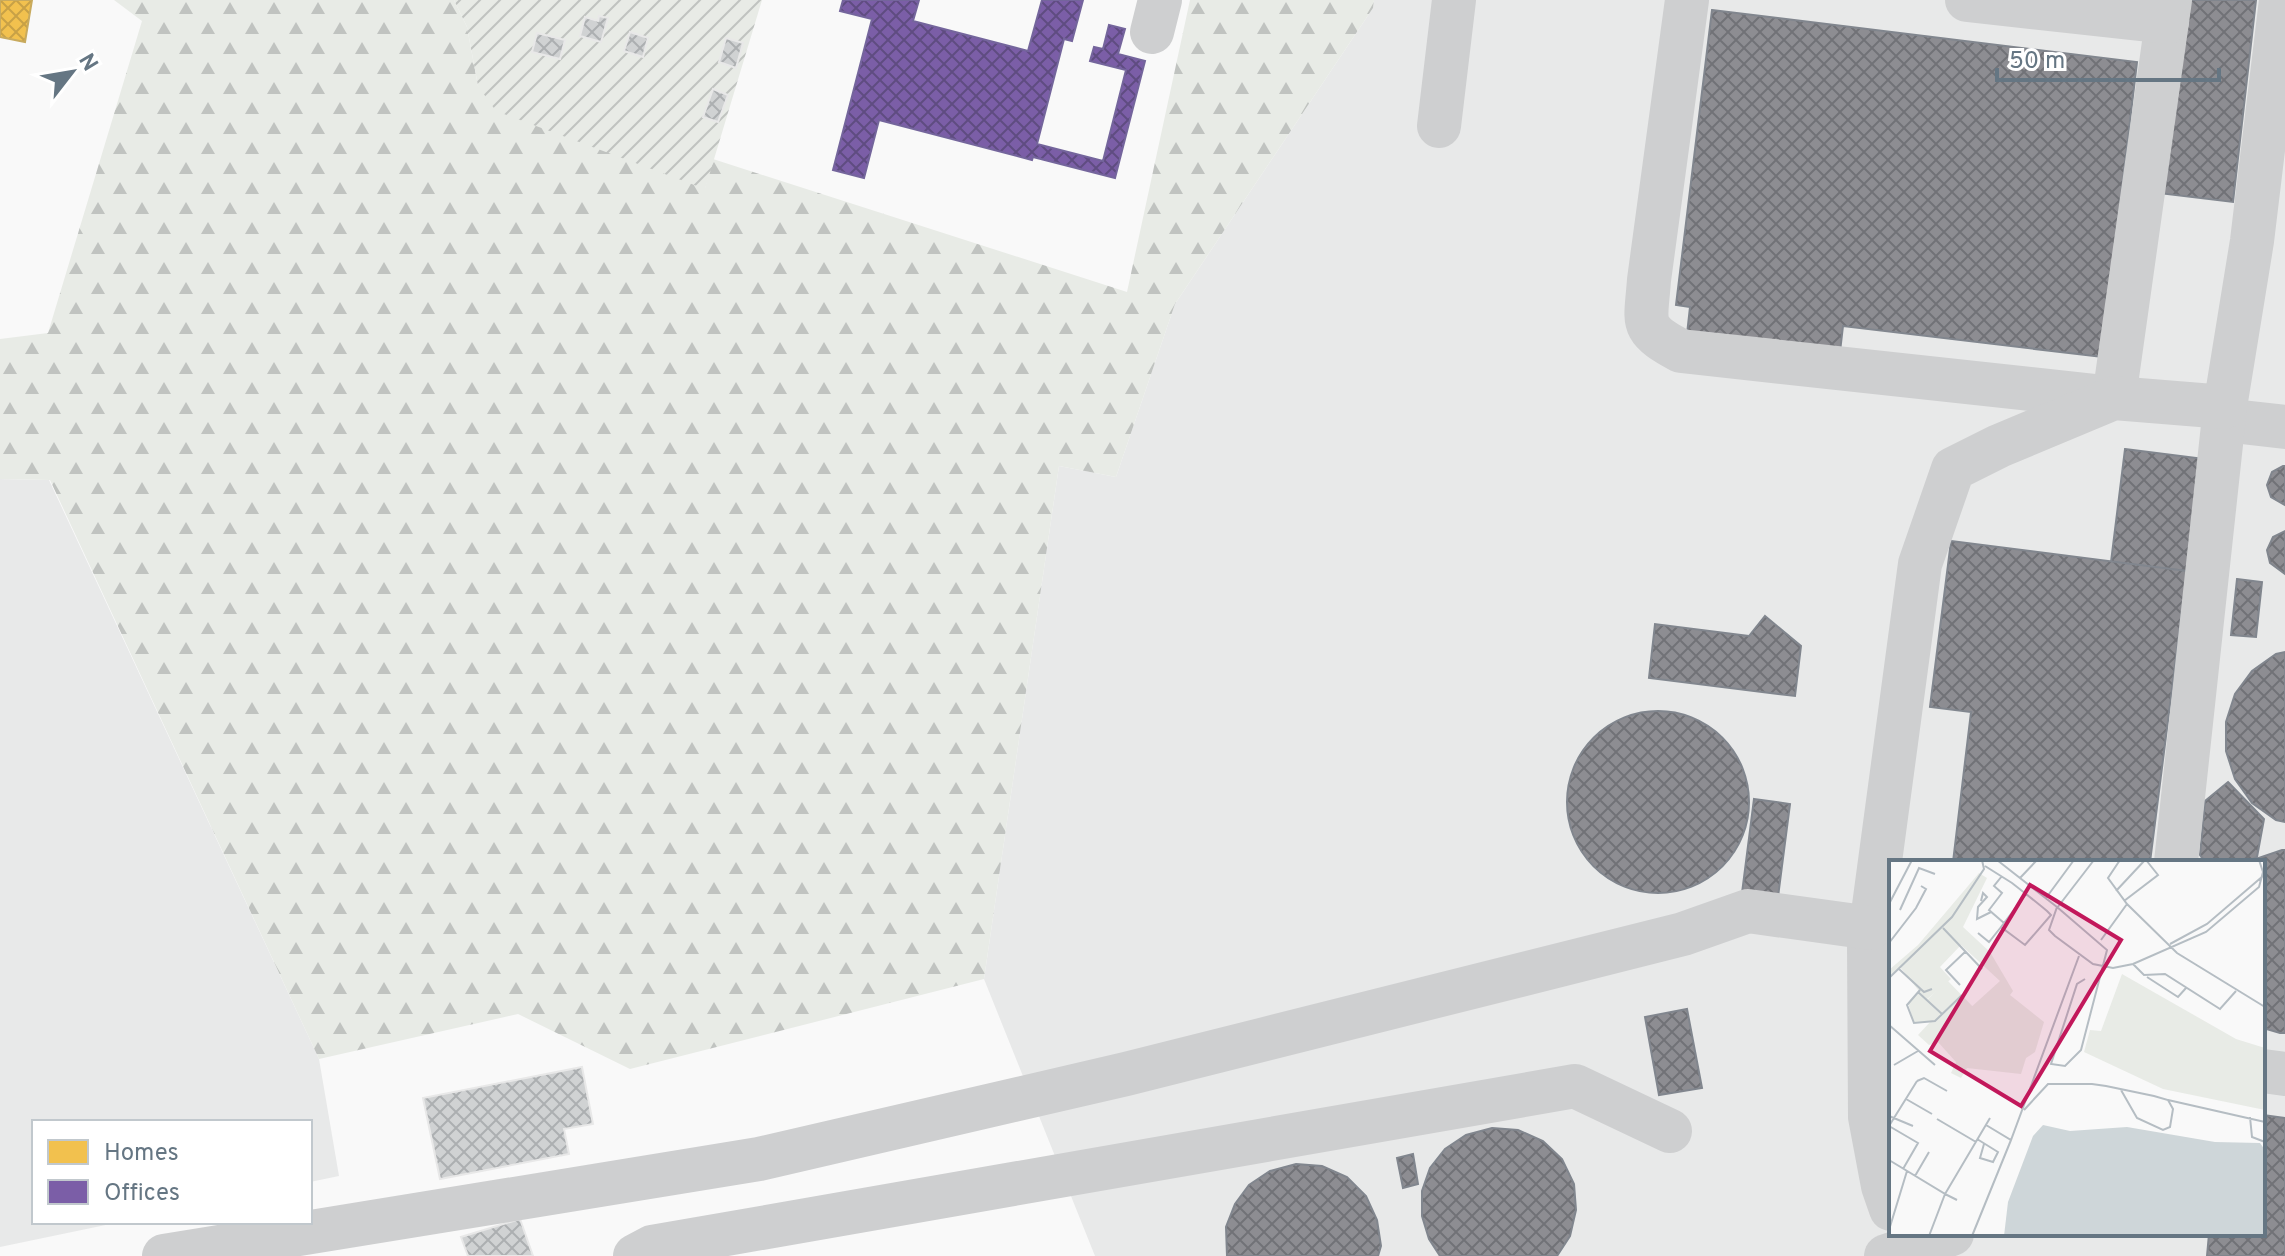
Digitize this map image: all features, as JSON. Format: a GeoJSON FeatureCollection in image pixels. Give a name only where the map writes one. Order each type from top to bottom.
{"type":"FeatureCollection","features":[{"type":"Feature","properties":{"kind":"lane"},"geometry":{"type":"LineString","coordinates":[[1439,126],[1454,0]]}},
{"type":"Feature","properties":{"kind":"lane"},"geometry":{"type":"LineString","coordinates":[[1687,0],[1649,280],[1646,323],[1656,338],[1681,351],[2114,398],[2224,413],[2285,427]]}},
{"type":"Feature","properties":{"kind":"lane"},"geometry":{"type":"LineString","coordinates":[[1967,0],[2169,11],[2114,398]]}},
{"type":"Feature","properties":{"kind":"lane"},"geometry":{"type":"LineString","coordinates":[[2176,860],[2224,413],[2269,243],[2281,0]]}},
{"type":"Feature","properties":{"kind":"lane"},"geometry":{"type":"LineString","coordinates":[[1889,1203],[1870,1117],[1871,928],[1920,564],[1953,469],[1999,446],[2114,398]]}},
{"type":"Feature","properties":{"kind":"lane"},"geometry":{"type":"LineString","coordinates":[[164,1256],[759,1159],[1126,1074],[1683,934],[1748,911],[1871,928]]}},
{"type":"Feature","properties":{"kind":"lane"},"geometry":{"type":"LineString","coordinates":[[2265,1071],[2285,1074]]}},
{"type":"Feature","properties":{"kind":"lane"},"geometry":{"type":"LineString","coordinates":[[635,1256],[652,1247],[1575,1086],[1670,1131]]}},
{"type":"Feature","properties":{"kind":"lane"},"geometry":{"type":"LineString","coordinates":[[1900,1249],[1945,1236]]}},
{"type":"Feature","properties":{"kind":"shaded area"},"geometry":{"type":"Polygon","coordinates":[[[1374,0],[2285,0],[2285,1256],[1095,1256],[984,979],[1059,466],[1116,477],[1175,304],[1373,8],[1374,0]]]}},
{"type":"Feature","properties":{"kind":"shaded area"},"geometry":{"type":"Polygon","coordinates":[[[0,479],[49,480],[319,1059],[339,1176],[312,1182],[312,1120],[32,1120],[32,1224],[110,1224],[0,1247],[0,479]]]}},
{"type":"Feature","properties":{"kind":"green space"},"geometry":{"type":"Polygon","coordinates":[[[114,0],[454,0],[467,27],[478,86],[705,188],[713,159],[1127,292],[1190,0],[1374,0],[1373,8],[1175,304],[1116,477],[1059,466],[984,979],[630,1069],[518,1014],[319,1059],[50,480],[0,479],[0,339],[48,333],[142,21],[114,0]]]}},
{"type":"Feature","properties":{"kind":"green space"},"geometry":{"type":"Polygon","coordinates":[[[454,0],[762,0],[705,189],[496,111],[478,86],[467,27],[454,0]]]}},
{"type":"Feature","properties":{"kind":"building: Homes"},"geometry":{"type":"Polygon","coordinates":[[[0,0],[32,0],[25,42],[0,37],[0,0]]]}},
{"type":"Feature","properties":{"kind":"building: Offices"},"geometry":{"type":"Polygon","coordinates":[[[843,0],[919,0],[913,21],[1028,51],[1042,0],[1083,0],[1072,41],[1064,39],[1037,144],[1103,161],[1126,70],[1090,61],[1094,47],[1103,49],[1109,25],[1125,29],[1118,54],[1145,61],[1115,178],[879,120],[864,178],[833,170],[872,19],[840,11],[843,0]]]}},
{"type":"Feature","properties":{"kind":"building: Industry"},"geometry":{"type":"Polygon","coordinates":[[[2180,0],[2256,0],[2233,202],[2158,193],[2180,0]]]}},
{"type":"Feature","properties":{"kind":"building: Industry"},"geometry":{"type":"Polygon","coordinates":[[[1712,10],[2137,62],[2102,357],[1843,326],[1840,352],[1687,334],[1690,307],[1676,305],[1712,10]]]}},
{"type":"Feature","properties":{"kind":"building: Industry"},"geometry":{"type":"Polygon","coordinates":[[[2125,449],[2205,459],[2187,571],[2111,562],[2125,449]]]}},
{"type":"Feature","properties":{"kind":"building: Industry"},"geometry":{"type":"Polygon","coordinates":[[[2283,466],[2285,505],[2271,497],[2267,485],[2272,472],[2283,466]]]}},
{"type":"Feature","properties":{"kind":"building: Industry"},"geometry":{"type":"Polygon","coordinates":[[[2285,531],[2285,574],[2270,563],[2267,550],[2273,537],[2285,531]]]}},
{"type":"Feature","properties":{"kind":"building: Industry"},"geometry":{"type":"Polygon","coordinates":[[[1951,541],[2187,571],[2150,860],[1953,860],[1971,712],[1930,707],[1951,541]]]}},
{"type":"Feature","properties":{"kind":"building: Industry"},"geometry":{"type":"Polygon","coordinates":[[[2237,579],[2262,582],[2256,637],[2231,635],[2237,579]]]}},
{"type":"Feature","properties":{"kind":"building: Industry"},"geometry":{"type":"Polygon","coordinates":[[[1765,616],[1801,646],[1795,696],[1649,678],[1655,624],[1749,636],[1765,616]]]}},
{"type":"Feature","properties":{"kind":"building: Industry"},"geometry":{"type":"Polygon","coordinates":[[[2285,652],[2285,822],[2276,820],[2252,803],[2235,779],[2226,751],[2226,722],[2235,694],[2252,671],[2276,654],[2285,652]]]}},
{"type":"Feature","properties":{"kind":"building: Industry"},"geometry":{"type":"Polygon","coordinates":[[[1658,711],[1676,712],[1693,718],[1723,737],[1742,767],[1748,784],[1748,820],[1742,837],[1723,867],[1693,886],[1676,892],[1658,893],[1640,892],[1623,886],[1593,867],[1574,837],[1568,820],[1567,802],[1568,784],[1574,767],[1593,737],[1623,718],[1640,712],[1658,711]]]}},
{"type":"Feature","properties":{"kind":"building: Industry"},"geometry":{"type":"Polygon","coordinates":[[[2228,782],[2264,819],[2257,857],[2251,860],[2204,860],[2200,855],[2205,801],[2228,782]]]}},
{"type":"Feature","properties":{"kind":"building: Industry"},"geometry":{"type":"Polygon","coordinates":[[[1754,799],[1790,804],[1778,897],[1742,893],[1754,799]]]}},
{"type":"Feature","properties":{"kind":"building: Industry"},"geometry":{"type":"Polygon","coordinates":[[[2285,850],[2285,1033],[2265,1029],[2265,860],[2253,860],[2285,850]]]}},
{"type":"Feature","properties":{"kind":"building: Industry"},"geometry":{"type":"Polygon","coordinates":[[[1687,1009],[1702,1088],[1659,1095],[1645,1017],[1687,1009]]]}},
{"type":"Feature","properties":{"kind":"building: Industry"},"geometry":{"type":"Polygon","coordinates":[[[2265,1115],[2285,1118],[2285,1256],[2207,1256],[2209,1236],[2265,1236],[2265,1115]]]}},
{"type":"Feature","properties":{"kind":"building: Industry"},"geometry":{"type":"Polygon","coordinates":[[[1492,1128],[1518,1130],[1543,1141],[1562,1159],[1574,1184],[1576,1210],[1570,1236],[1557,1256],[1440,1256],[1429,1239],[1422,1216],[1422,1191],[1430,1168],[1445,1149],[1466,1135],[1492,1128]]]}},
{"type":"Feature","properties":{"kind":"building: Industry"},"geometry":{"type":"Polygon","coordinates":[[[1413,1154],[1418,1184],[1403,1188],[1397,1158],[1413,1154]]]}},
{"type":"Feature","properties":{"kind":"building: Industry"},"geometry":{"type":"Polygon","coordinates":[[[1296,1164],[1322,1166],[1347,1177],[1366,1196],[1377,1220],[1381,1246],[1378,1256],[1227,1256],[1226,1227],[1235,1204],[1249,1185],[1270,1171],[1296,1164]]]}},
{"type":"Feature","properties":{"kind":"building: Other"},"geometry":{"type":"Polygon","coordinates":[[[599,16],[608,18],[601,42],[580,36],[585,17],[598,21],[599,16]]]}},
{"type":"Feature","properties":{"kind":"building: Other"},"geometry":{"type":"Polygon","coordinates":[[[630,32],[648,38],[643,57],[624,51],[630,32]]]}},
{"type":"Feature","properties":{"kind":"building: Other"},"geometry":{"type":"Polygon","coordinates":[[[537,33],[565,40],[560,59],[532,52],[537,33]]]}},
{"type":"Feature","properties":{"kind":"building: Other"},"geometry":{"type":"Polygon","coordinates":[[[726,38],[743,43],[736,68],[719,62],[726,38]]]}},
{"type":"Feature","properties":{"kind":"building: Other"},"geometry":{"type":"Polygon","coordinates":[[[713,89],[728,95],[718,122],[703,117],[713,89]]]}},
{"type":"Feature","properties":{"kind":"building: Other"},"geometry":{"type":"Polygon","coordinates":[[[582,1067],[593,1124],[564,1129],[569,1154],[440,1179],[423,1098],[582,1067]]]}},
{"type":"Feature","properties":{"kind":"building: Other"},"geometry":{"type":"Polygon","coordinates":[[[520,1219],[533,1256],[468,1256],[461,1237],[520,1219]]]}}]}
